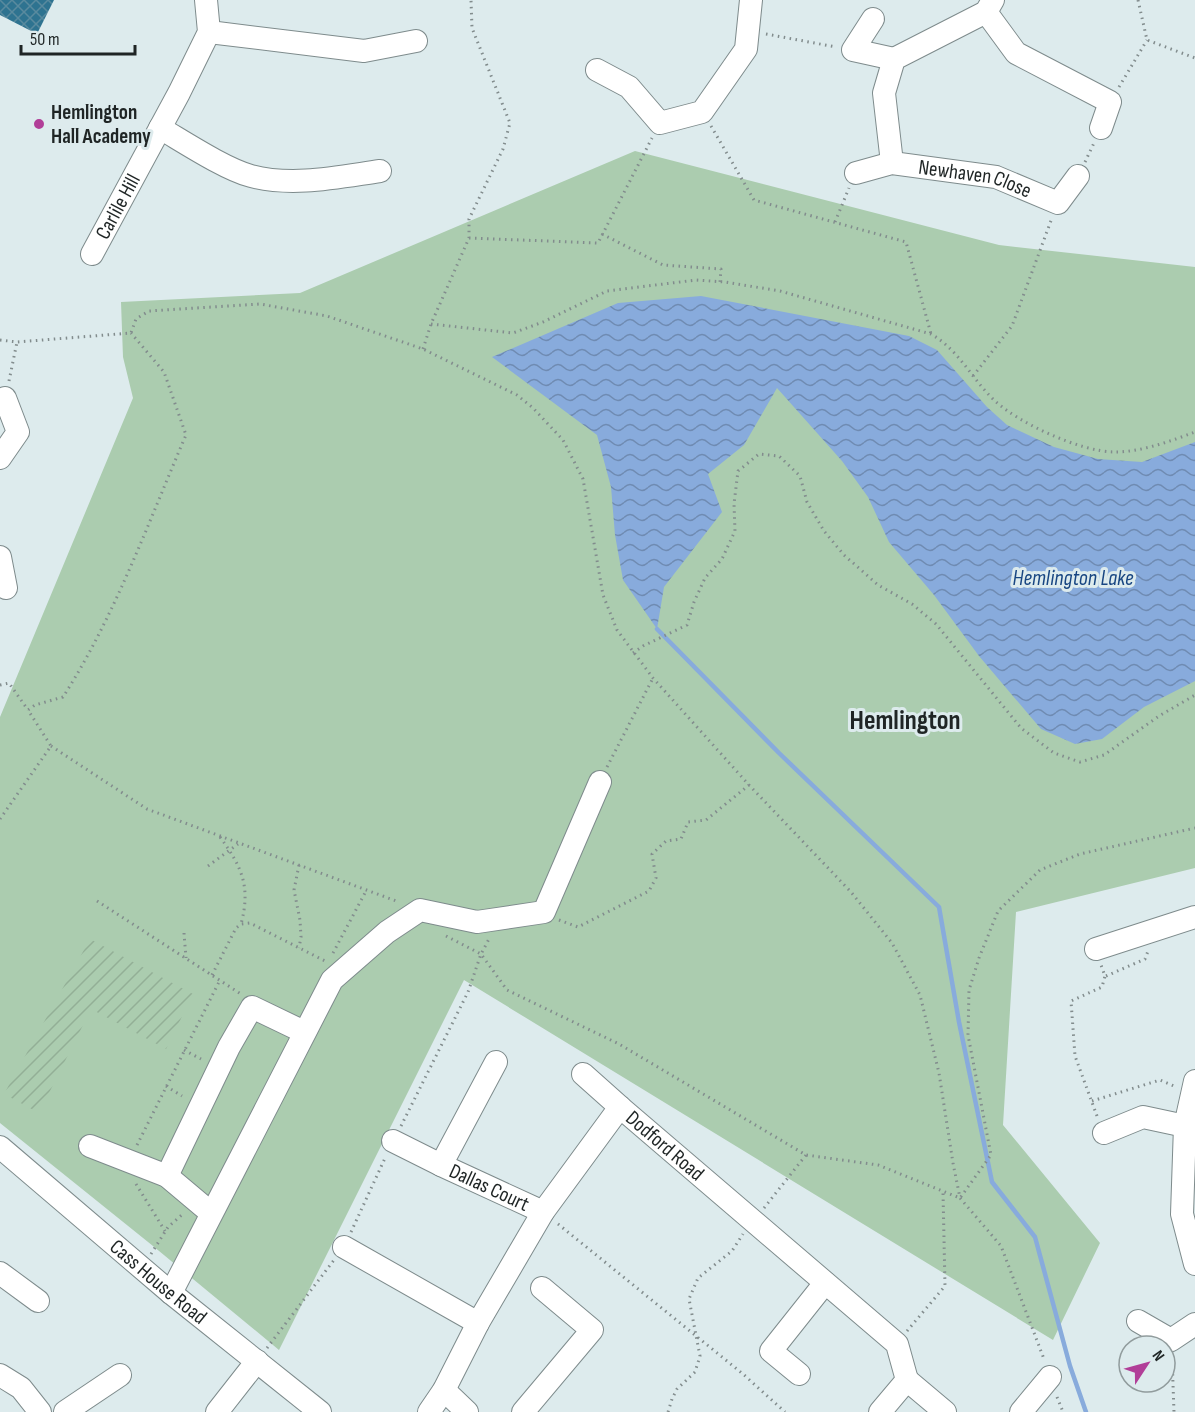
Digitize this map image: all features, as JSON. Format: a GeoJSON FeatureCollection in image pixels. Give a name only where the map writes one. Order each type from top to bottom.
{"type":"FeatureCollection","features":[{"type":"Feature","properties":{"kind":"street"},"geometry":{"type":"LineString","coordinates":[[206,0],[209,32],[364,51],[416,41]]}},
{"type":"Feature","properties":{"kind":"street"},"geometry":{"type":"LineString","coordinates":[[597,70],[629,87],[660,123],[702,112],[746,49],[751,0]]}},
{"type":"Feature","properties":{"kind":"street"},"geometry":{"type":"LineString","coordinates":[[873,19],[853,50],[894,59],[990,6],[1016,53],[1110,102],[1101,128]]}},
{"type":"Feature","properties":{"kind":"street","name":"Carlile Hill"},"geometry":{"type":"LineString","coordinates":[[92,254],[209,32]]}},
{"type":"Feature","properties":{"kind":"street"},"geometry":{"type":"LineString","coordinates":[[892,163],[884,93],[894,59]]}},
{"type":"Feature","properties":{"kind":"street"},"geometry":{"type":"LineString","coordinates":[[160,128],[249,176],[287,182],[380,171]]}},
{"type":"Feature","properties":{"kind":"street","name":"Newhaven Close"},"geometry":{"type":"LineString","coordinates":[[856,173],[892,163],[996,177],[1058,203],[1078,176]]}},
{"type":"Feature","properties":{"kind":"street"},"geometry":{"type":"LineString","coordinates":[[0,457],[18,432],[5,398]]}},
{"type":"Feature","properties":{"kind":"street"},"geometry":{"type":"LineString","coordinates":[[0,557],[6,588]]}},
{"type":"Feature","properties":{"kind":"street"},"geometry":{"type":"LineString","coordinates":[[171,1293],[332,980],[387,932],[420,910],[477,922],[544,912],[600,782]]}},
{"type":"Feature","properties":{"kind":"street"},"geometry":{"type":"LineString","coordinates":[[1096,949],[1195,917]]}},
{"type":"Feature","properties":{"kind":"street"},"geometry":{"type":"LineString","coordinates":[[167,1176],[229,1047],[252,1006],[304,1032]]}},
{"type":"Feature","properties":{"kind":"street","name":"Dallas Court"},"geometry":{"type":"LineString","coordinates":[[496,1062],[441,1165],[543,1212]]}},
{"type":"Feature","properties":{"kind":"street"},"geometry":{"type":"LineString","coordinates":[[583,1074],[620,1107]]}},
{"type":"Feature","properties":{"kind":"street"},"geometry":{"type":"LineString","coordinates":[[1193,1087],[1185,1126],[1189,1213],[1195,1264]]}},
{"type":"Feature","properties":{"kind":"street","name":"Dodford Road"},"geometry":{"type":"LineString","coordinates":[[429,1412],[444,1390],[478,1323],[543,1212],[620,1107],[897,1344]]}},
{"type":"Feature","properties":{"kind":"street"},"geometry":{"type":"LineString","coordinates":[[1104,1133],[1143,1117],[1185,1126]]}},
{"type":"Feature","properties":{"kind":"street"},"geometry":{"type":"LineString","coordinates":[[393,1141],[441,1165]]}},
{"type":"Feature","properties":{"kind":"street"},"geometry":{"type":"LineString","coordinates":[[90,1146],[167,1176],[211,1213]]}},
{"type":"Feature","properties":{"kind":"street","name":"Cass House Road"},"geometry":{"type":"LineString","coordinates":[[0,1147],[142,1269],[320,1412]]}},
{"type":"Feature","properties":{"kind":"street"},"geometry":{"type":"LineString","coordinates":[[344,1247],[478,1323]]}},
{"type":"Feature","properties":{"kind":"street"},"geometry":{"type":"LineString","coordinates":[[0,1273],[39,1301]]}},
{"type":"Feature","properties":{"kind":"street"},"geometry":{"type":"LineString","coordinates":[[799,1374],[771,1351],[825,1283]]}},
{"type":"Feature","properties":{"kind":"street"},"geometry":{"type":"LineString","coordinates":[[523,1412],[592,1330],[542,1288]]}},
{"type":"Feature","properties":{"kind":"street"},"geometry":{"type":"LineString","coordinates":[[1138,1321],[1161,1334]]}},
{"type":"Feature","properties":{"kind":"street"},"geometry":{"type":"LineString","coordinates":[[1177,1336],[1195,1324]]}},
{"type":"Feature","properties":{"kind":"street"},"geometry":{"type":"LineString","coordinates":[[897,1344],[907,1380],[945,1412]]}},
{"type":"Feature","properties":{"kind":"street"},"geometry":{"type":"LineString","coordinates":[[216,1412],[257,1361]]}},
{"type":"Feature","properties":{"kind":"street"},"geometry":{"type":"LineString","coordinates":[[0,1375],[21,1388],[40,1412]]}},
{"type":"Feature","properties":{"kind":"street"},"geometry":{"type":"LineString","coordinates":[[65,1412],[120,1375]]}},
{"type":"Feature","properties":{"kind":"street"},"geometry":{"type":"LineString","coordinates":[[1021,1412],[1050,1377]]}},
{"type":"Feature","properties":{"kind":"street"},"geometry":{"type":"LineString","coordinates":[[880,1412],[907,1380]]}},
{"type":"Feature","properties":{"kind":"street"},"geometry":{"type":"LineString","coordinates":[[444,1390],[467,1412]]}},
{"type":"Feature","properties":{"kind":"path"},"geometry":{"type":"LineString","coordinates":[[423,349],[431,324],[469,238],[469,219],[503,149],[510,123],[472,28],[471,0]]}},
{"type":"Feature","properties":{"kind":"path"},"geometry":{"type":"LineString","coordinates":[[1110,102],[1147,40],[1138,0]]}},
{"type":"Feature","properties":{"kind":"path"},"geometry":{"type":"LineString","coordinates":[[748,31],[853,50]]}},
{"type":"Feature","properties":{"kind":"path"},"geometry":{"type":"LineString","coordinates":[[1147,40],[1195,58]]}},
{"type":"Feature","properties":{"kind":"path"},"geometry":{"type":"LineString","coordinates":[[702,112],[754,200],[906,242],[931,334]]}},
{"type":"Feature","properties":{"kind":"path"},"geometry":{"type":"LineString","coordinates":[[469,238],[598,243],[660,123]]}},
{"type":"Feature","properties":{"kind":"path"},"geometry":{"type":"LineString","coordinates":[[1078,176],[1101,128]]}},
{"type":"Feature","properties":{"kind":"path"},"geometry":{"type":"LineString","coordinates":[[835,222],[856,173]]}},
{"type":"Feature","properties":{"kind":"path"},"geometry":{"type":"LineString","coordinates":[[973,376],[1012,326],[1058,203]]}},
{"type":"Feature","properties":{"kind":"path"},"geometry":{"type":"LineString","coordinates":[[602,234],[663,265],[721,269],[720,282]]}},
{"type":"Feature","properties":{"kind":"path"},"geometry":{"type":"LineString","coordinates":[[431,324],[513,333],[543,322],[606,291],[696,280],[720,282],[780,291],[931,334],[946,342],[992,399],[1010,414],[1085,447],[1114,452],[1147,447],[1195,432]]}},
{"type":"Feature","properties":{"kind":"path"},"geometry":{"type":"LineString","coordinates":[[131,333],[136,319],[149,311],[260,304],[327,316],[423,349],[517,395],[533,408],[563,440],[584,479],[603,595],[617,630],[653,678],[749,785],[852,892],[892,943],[920,995],[939,1073],[960,1198],[1001,1246],[1063,1412]]}},
{"type":"Feature","properties":{"kind":"path"},"geometry":{"type":"LineString","coordinates":[[0,340],[17,342],[131,333]]}},
{"type":"Feature","properties":{"kind":"path"},"geometry":{"type":"LineString","coordinates":[[28,710],[35,705],[63,697],[87,660],[186,435],[164,372],[131,333]]}},
{"type":"Feature","properties":{"kind":"path"},"geometry":{"type":"LineString","coordinates":[[5,398],[17,342]]}},
{"type":"Feature","properties":{"kind":"path"},"geometry":{"type":"LineString","coordinates":[[633,653],[642,646],[687,625],[705,578],[722,559],[735,531],[734,504],[738,471],[759,454],[779,456],[800,476],[807,502],[824,531],[844,555],[878,585],[912,604],[936,624],[1021,728],[1054,753],[1080,762],[1104,755],[1159,716],[1195,695]]}},
{"type":"Feature","properties":{"kind":"path"},"geometry":{"type":"LineString","coordinates":[[600,782],[653,678]]}},
{"type":"Feature","properties":{"kind":"path"},"geometry":{"type":"LineString","coordinates":[[0,685],[9,683],[51,746],[147,809],[420,910]]}},
{"type":"Feature","properties":{"kind":"path"},"geometry":{"type":"LineString","coordinates":[[0,819],[51,746]]}},
{"type":"Feature","properties":{"kind":"path"},"geometry":{"type":"LineString","coordinates":[[544,912],[578,927],[649,891],[656,878],[652,854],[666,841],[681,839],[688,822],[706,820],[749,785]]}},
{"type":"Feature","properties":{"kind":"path"},"geometry":{"type":"LineString","coordinates":[[960,1198],[991,1155],[968,1035],[969,990],[998,911],[1040,870],[1080,854],[1195,828]]}},
{"type":"Feature","properties":{"kind":"path"},"geometry":{"type":"LineString","coordinates":[[219,836],[230,850],[244,878],[245,909],[241,924]]}},
{"type":"Feature","properties":{"kind":"path"},"geometry":{"type":"LineString","coordinates":[[208,866],[239,843]]}},
{"type":"Feature","properties":{"kind":"path"},"geometry":{"type":"LineString","coordinates":[[299,865],[294,890],[300,920],[299,948]]}},
{"type":"Feature","properties":{"kind":"path"},"geometry":{"type":"LineString","coordinates":[[97,901],[247,998],[252,1006]]}},
{"type":"Feature","properties":{"kind":"path"},"geometry":{"type":"LineString","coordinates":[[212,975],[236,928],[241,924],[250,923],[342,971]]}},
{"type":"Feature","properties":{"kind":"path"},"geometry":{"type":"LineString","coordinates":[[439,932],[481,954],[507,990],[619,1044],[806,1155],[878,1165],[960,1198]]}},
{"type":"Feature","properties":{"kind":"path"},"geometry":{"type":"LineString","coordinates":[[184,933],[186,958]]}},
{"type":"Feature","properties":{"kind":"path"},"geometry":{"type":"LineString","coordinates":[[1096,949],[1105,976],[1102,987],[1071,1001],[1075,1056],[1104,1133]]}},
{"type":"Feature","properties":{"kind":"path"},"geometry":{"type":"LineString","coordinates":[[165,1231],[134,1181],[129,1161],[220,980]]}},
{"type":"Feature","properties":{"kind":"path"},"geometry":{"type":"LineString","coordinates":[[184,1050],[201,1059]]}},
{"type":"Feature","properties":{"kind":"path"},"geometry":{"type":"LineString","coordinates":[[1092,1101],[1160,1080],[1193,1087]]}},
{"type":"Feature","properties":{"kind":"path"},"geometry":{"type":"LineString","coordinates":[[166,1086],[182,1096]]}},
{"type":"Feature","properties":{"kind":"path"},"geometry":{"type":"LineString","coordinates":[[669,1412],[672,1398],[677,1389],[695,1372],[700,1356],[689,1299],[698,1278],[732,1251],[806,1155]]}},
{"type":"Feature","properties":{"kind":"path"},"geometry":{"type":"LineString","coordinates":[[897,1344],[945,1286],[943,1192]]}},
{"type":"Feature","properties":{"kind":"path"},"geometry":{"type":"LineString","coordinates":[[142,1269],[165,1231],[184,1213],[193,1198]]}},
{"type":"Feature","properties":{"kind":"path"},"geometry":{"type":"LineString","coordinates":[[543,1212],[743,1374],[785,1412]]}},
{"type":"Feature","properties":{"kind":"path"},"geometry":{"type":"LineString","coordinates":[[1173,1394],[1174,1412]]}},
{"type":"Feature","properties":{"kind":"green space"},"geometry":{"type":"Polygon","coordinates":[[[635,151],[999,245],[1195,267],[1195,868],[1016,912],[1003,1125],[1100,1243],[1053,1340],[464,980],[279,1350],[0,1123],[0,717],[133,398],[123,357],[121,302],[300,293],[635,151]]]}},
{"type":"Feature","properties":{"kind":"green space"},"geometry":{"type":"Polygon","coordinates":[[[90,939],[193,994],[166,1049],[91,1009],[39,1113],[4,1094],[90,939]]]}},
{"type":"Feature","properties":{"kind":"water","name":"Hemlington Lake"},"geometry":{"type":"Polygon","coordinates":[[[701,296],[909,336],[937,350],[987,407],[1007,425],[1054,447],[1098,459],[1142,462],[1195,442],[1195,681],[1144,707],[1102,739],[1075,744],[1041,729],[979,656],[934,595],[889,542],[868,497],[842,461],[777,388],[744,445],[708,474],[722,512],[664,587],[657,629],[623,580],[615,535],[611,487],[597,435],[492,357],[618,303],[701,296]]]}},
{"type":"Feature","properties":{"kind":"building"},"geometry":{"type":"Polygon","coordinates":[[[0,0],[54,0],[37,34],[0,15],[0,0]]]}},
{"type":"Feature","properties":{"kind":"waterway"},"geometry":{"type":"LineString","coordinates":[[657,629],[779,753],[939,907],[959,1022],[992,1182],[1035,1237],[1070,1366],[1086,1412]]}},
{"type":"Feature","properties":{"kind":"place","name":"Hemlington Hall Academy"},"geometry":{"type":"Point","coordinates":[39,124]}},
{"type":"Feature","properties":{"kind":"district","name":"Hemlington"},"geometry":{"type":"Point","coordinates":[905,721]}}]}
